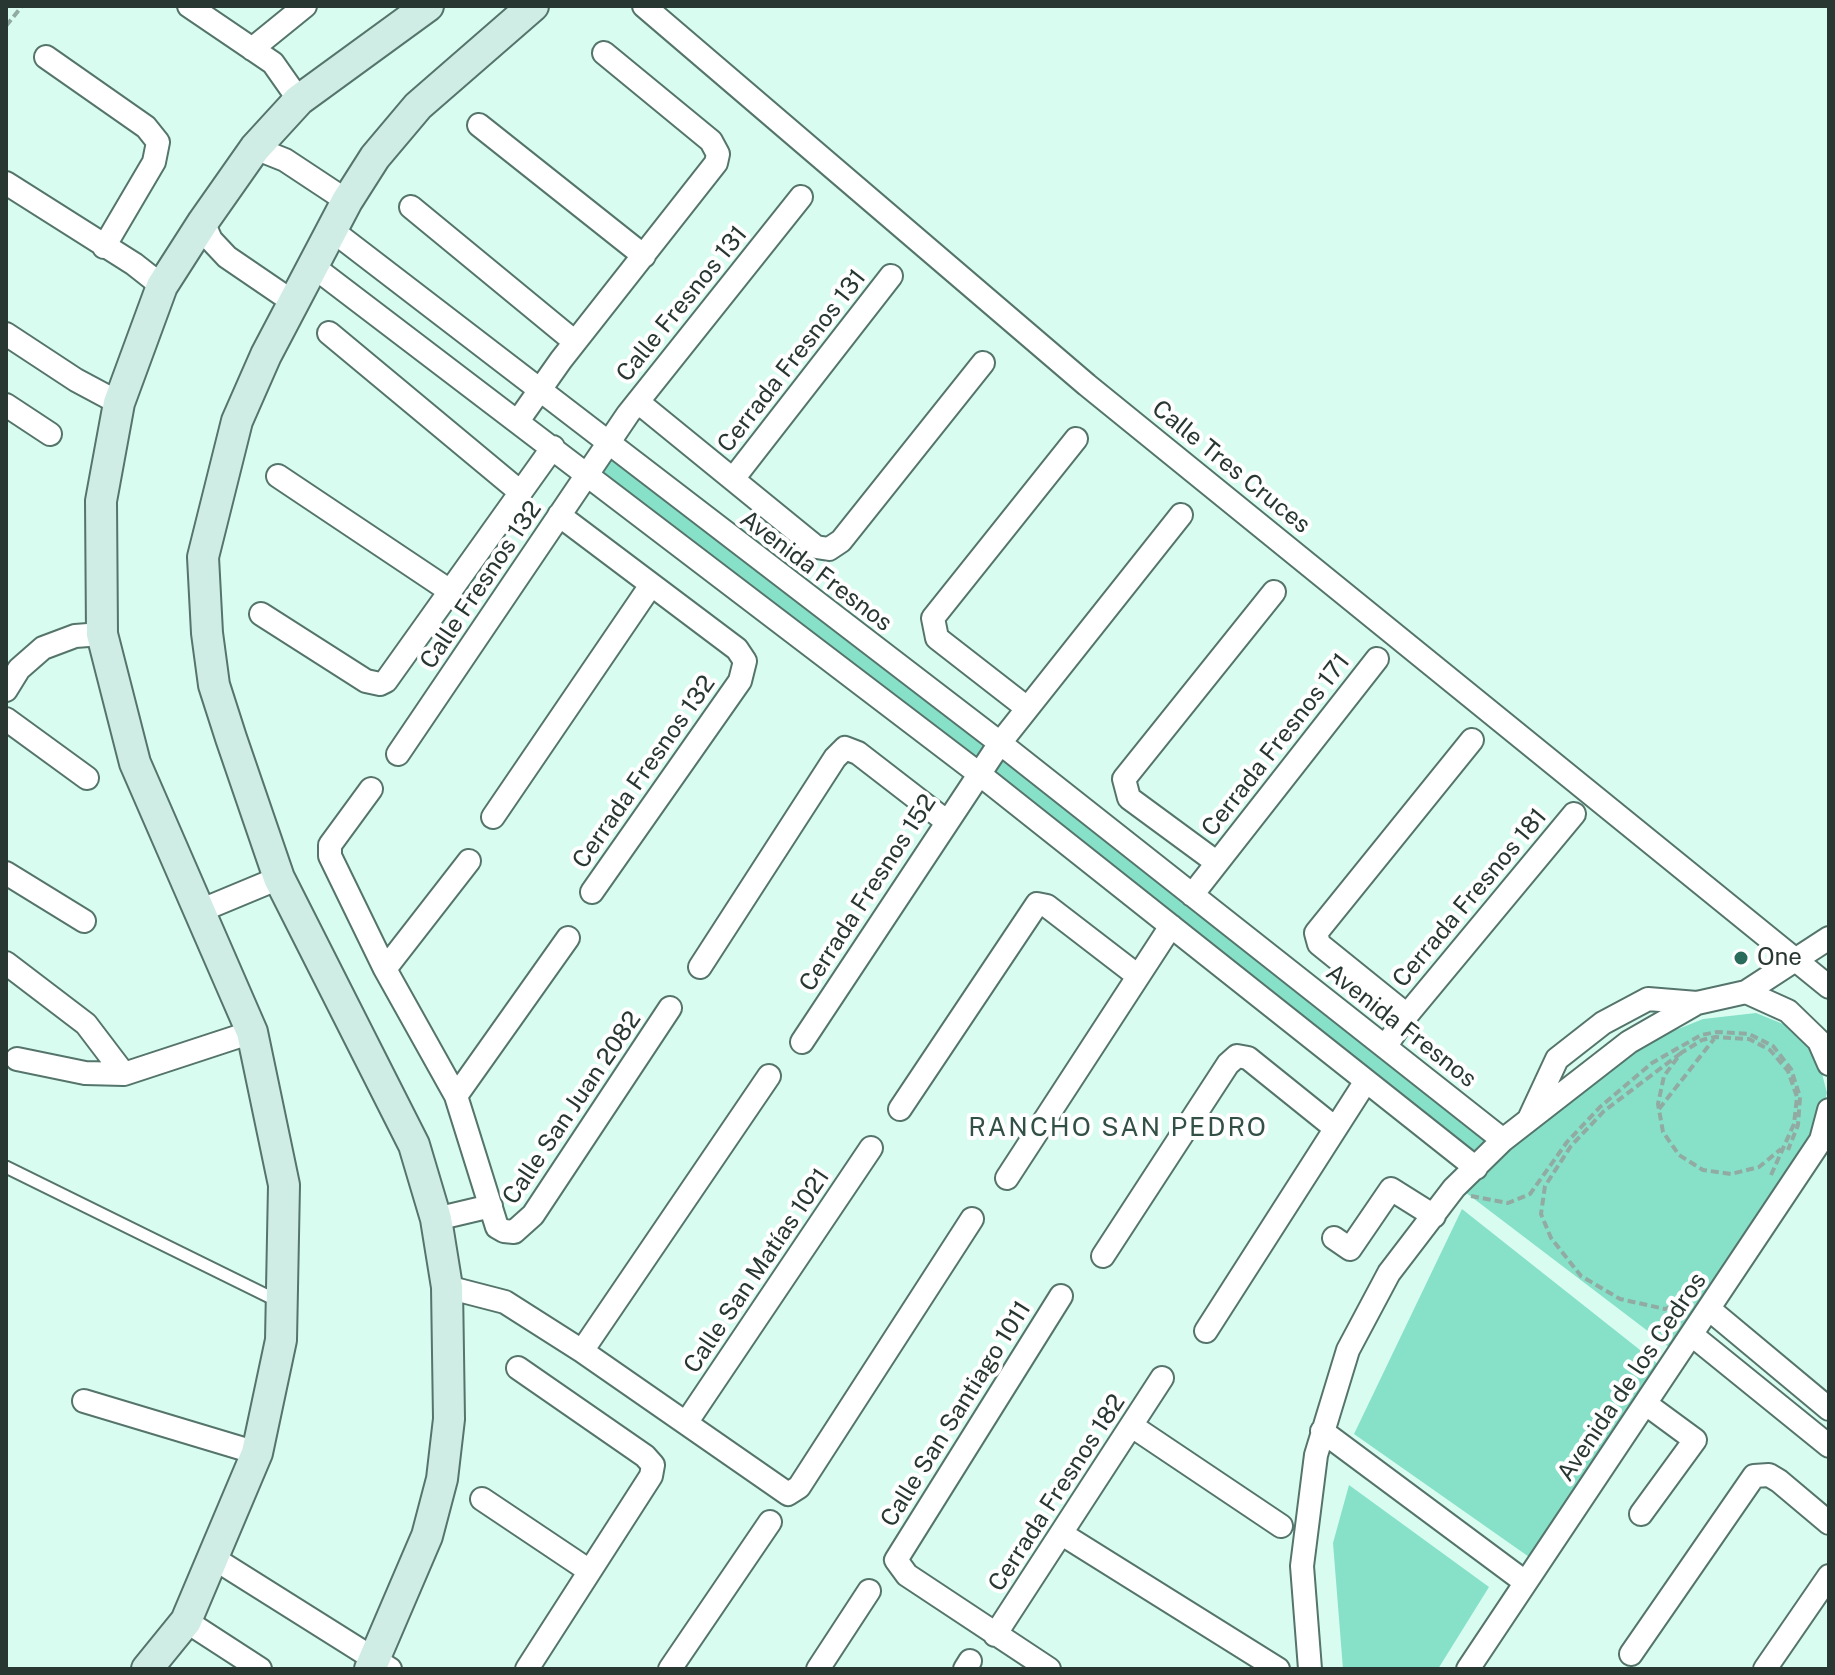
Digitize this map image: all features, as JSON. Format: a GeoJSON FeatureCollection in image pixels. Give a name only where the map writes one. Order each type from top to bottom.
{"type":"FeatureCollection","features":[{"type":"Feature","properties":{"kind":"main road"},"geometry":{"type":"LineString","coordinates":[[147,1669],[186,1621],[215,1559],[257,1453],[281,1340],[284,1185],[252,1032],[202,910],[135,763],[102,634],[101,501],[119,403],[162,286],[203,222],[255,148],[299,100],[428,6]]}},
{"type":"Feature","properties":{"kind":"main road"},"geometry":{"type":"LineString","coordinates":[[379,1666],[427,1536],[442,1479],[449,1419],[447,1287],[436,1219],[414,1145],[279,878],[214,685],[207,633],[203,557],[237,421],[293,302],[347,201],[375,157],[418,106],[533,6]]}},
{"type":"Feature","properties":{"kind":"street"},"geometry":{"type":"LineString","coordinates":[[189,6],[273,63],[299,100]]}},
{"type":"Feature","properties":{"kind":"street"},"geometry":{"type":"LineString","coordinates":[[252,49],[305,6]]}},
{"type":"Feature","properties":{"kind":"street","name":"Calle Tres Cruces"},"geometry":{"type":"LineString","coordinates":[[644,6],[1087,385],[1249,513],[1829,987]]}},
{"type":"Feature","properties":{"kind":"street"},"geometry":{"type":"LineString","coordinates":[[518,421],[575,342],[712,170],[718,154],[711,141],[604,53]]}},
{"type":"Feature","properties":{"kind":"street"},"geometry":{"type":"LineString","coordinates":[[46,57],[146,127],[158,142],[154,162],[104,247]]}},
{"type":"Feature","properties":{"kind":"street"},"geometry":{"type":"LineString","coordinates":[[479,125],[644,256]]}},
{"type":"Feature","properties":{"kind":"street"},"geometry":{"type":"LineString","coordinates":[[255,148],[285,160],[347,201]]}},
{"type":"Feature","properties":{"kind":"street"},"geometry":{"type":"LineString","coordinates":[[6,183],[134,264],[162,286]]}},
{"type":"Feature","properties":{"kind":"street","name":"Calle Fresnos 131"},"geometry":{"type":"LineString","coordinates":[[606,444],[801,197]]}},
{"type":"Feature","properties":{"kind":"street"},"geometry":{"type":"LineString","coordinates":[[411,207],[575,342]]}},
{"type":"Feature","properties":{"kind":"street"},"geometry":{"type":"LineString","coordinates":[[203,222],[211,240],[227,257],[293,302]]}},
{"type":"Feature","properties":{"kind":"street","name":"Avenida Fresnos"},"geometry":{"type":"LineString","coordinates":[[333,231],[606,444],[1000,743],[1503,1140]]}},
{"type":"Feature","properties":{"kind":"street"},"geometry":{"type":"LineString","coordinates":[[314,267],[978,773],[1476,1168]]}},
{"type":"Feature","properties":{"kind":"street","name":"Cerrada Fresnos 131"},"geometry":{"type":"LineString","coordinates":[[733,479],[891,276]]}},
{"type":"Feature","properties":{"kind":"street"},"geometry":{"type":"LineString","coordinates":[[329,333],[519,491]]}},
{"type":"Feature","properties":{"kind":"street"},"geometry":{"type":"LineString","coordinates":[[6,334],[76,380],[119,403]]}},
{"type":"Feature","properties":{"kind":"street","name":"Cerrada Fresnos 131"},"geometry":{"type":"LineString","coordinates":[[638,402],[816,547],[829,549],[841,541],[983,363]]}},
{"type":"Feature","properties":{"kind":"street"},"geometry":{"type":"LineString","coordinates":[[6,405],[50,434]]}},
{"type":"Feature","properties":{"kind":"street"},"geometry":{"type":"LineString","coordinates":[[1027,708],[937,638],[933,618],[1076,439]]}},
{"type":"Feature","properties":{"kind":"street","name":"Calle Fresnos 132"},"geometry":{"type":"LineString","coordinates":[[398,754],[606,444]]}},
{"type":"Feature","properties":{"kind":"street"},"geometry":{"type":"LineString","coordinates":[[261,614],[366,681],[380,684],[391,675],[553,447]]}},
{"type":"Feature","properties":{"kind":"street"},"geometry":{"type":"LineString","coordinates":[[278,476],[450,591]]}},
{"type":"Feature","properties":{"kind":"street","name":"Cerrada Fresnos 132"},"geometry":{"type":"LineString","coordinates":[[559,515],[737,649],[745,661],[744,672],[592,892]]}},
{"type":"Feature","properties":{"kind":"street","name":"Cerrada Fresnos 152"},"geometry":{"type":"LineString","coordinates":[[802,1042],[978,773],[1181,515]]}},
{"type":"Feature","properties":{"kind":"street"},"geometry":{"type":"LineString","coordinates":[[493,817],[651,585]]}},
{"type":"Feature","properties":{"kind":"street","name":"Cerrada Fresnos 171"},"geometry":{"type":"LineString","coordinates":[[1216,862],[1129,798],[1124,779],[1274,592]]}},
{"type":"Feature","properties":{"kind":"street"},"geometry":{"type":"LineString","coordinates":[[6,690],[13,665],[43,648],[75,636],[102,634]]}},
{"type":"Feature","properties":{"kind":"street","name":"Cerrada Fresnos 171"},"geometry":{"type":"LineString","coordinates":[[1192,895],[1377,659]]}},
{"type":"Feature","properties":{"kind":"street"},"geometry":{"type":"LineString","coordinates":[[6,719],[87,778]]}},
{"type":"Feature","properties":{"kind":"street","name":"Cerrada Fresnos 181"},"geometry":{"type":"LineString","coordinates":[[1407,1015],[1319,944],[1316,933],[1472,740]]}},
{"type":"Feature","properties":{"kind":"street"},"geometry":{"type":"LineString","coordinates":[[700,967],[835,758],[845,748],[858,753],[946,821]]}},
{"type":"Feature","properties":{"kind":"street"},"geometry":{"type":"LineString","coordinates":[[371,789],[329,850],[385,969],[456,1096],[491,1206],[436,1219]]}},
{"type":"Feature","properties":{"kind":"street","name":"Cerrada Fresnos 181"},"geometry":{"type":"LineString","coordinates":[[1385,1047],[1407,1015],[1574,814]]}},
{"type":"Feature","properties":{"kind":"street"},"geometry":{"type":"LineString","coordinates":[[385,969],[469,861]]}},
{"type":"Feature","properties":{"kind":"street"},"geometry":{"type":"LineString","coordinates":[[6,873],[84,921]]}},
{"type":"Feature","properties":{"kind":"street"},"geometry":{"type":"LineString","coordinates":[[202,910],[279,878]]}},
{"type":"Feature","properties":{"kind":"street"},"geometry":{"type":"LineString","coordinates":[[900,1109],[1037,904],[1047,906],[1138,976]]}},
{"type":"Feature","properties":{"kind":"street"},"geometry":{"type":"LineString","coordinates":[[1007,1178],[1171,926]]}},
{"type":"Feature","properties":{"kind":"street"},"geometry":{"type":"LineString","coordinates":[[456,1096],[568,938]]}},
{"type":"Feature","properties":{"kind":"street"},"geometry":{"type":"LineString","coordinates":[[1310,1669],[1303,1539],[1322,1431],[1348,1350],[1366,1310],[1389,1273],[1454,1188],[1503,1140],[1629,1042],[1697,1003],[1746,992],[1829,938]]}},
{"type":"Feature","properties":{"kind":"street"},"geometry":{"type":"LineString","coordinates":[[1244,984],[1266,953]]}},
{"type":"Feature","properties":{"kind":"street"},"geometry":{"type":"LineString","coordinates":[[6,963],[86,1024],[124,1074]]}},
{"type":"Feature","properties":{"kind":"street"},"geometry":{"type":"LineString","coordinates":[[1746,992],[1788,1011],[1819,1041],[1829,1064]]}},
{"type":"Feature","properties":{"kind":"street"},"geometry":{"type":"LineString","coordinates":[[1528,1120],[1557,1059],[1603,1023],[1648,999],[1697,1003]]}},
{"type":"Feature","properties":{"kind":"street","name":"Calle San Juan 2082"},"geometry":{"type":"LineString","coordinates":[[491,1206],[497,1227],[514,1232],[533,1215],[670,1008]]}},
{"type":"Feature","properties":{"kind":"street"},"geometry":{"type":"LineString","coordinates":[[17,1059],[85,1073],[124,1074],[252,1032]]}},
{"type":"Feature","properties":{"kind":"street"},"geometry":{"type":"LineString","coordinates":[[1103,1256],[1228,1064],[1237,1056],[1248,1058],[1335,1128]]}},
{"type":"Feature","properties":{"kind":"street"},"geometry":{"type":"LineString","coordinates":[[582,1351],[769,1076]]}},
{"type":"Feature","properties":{"kind":"street"},"geometry":{"type":"LineString","coordinates":[[1206,1331],[1366,1081]]}},
{"type":"Feature","properties":{"kind":"street","name":"Avenida de los Cedros"},"geometry":{"type":"LineString","coordinates":[[1468,1669],[1692,1335],[1700,1298],[1821,1140],[1829,1111]]}},
{"type":"Feature","properties":{"kind":"street","name":"Calle San Matías 1021"},"geometry":{"type":"LineString","coordinates":[[686,1423],[871,1148]]}},
{"type":"Feature","properties":{"kind":"street"},"geometry":{"type":"LineString","coordinates":[[1349,1249],[1391,1189],[1434,1216]]}},
{"type":"Feature","properties":{"kind":"street"},"geometry":{"type":"LineString","coordinates":[[447,1287],[505,1302],[582,1351],[781,1493],[795,1492],[972,1219]]}},
{"type":"Feature","properties":{"kind":"street","name":"Calle San Santiago 1011"},"geometry":{"type":"LineString","coordinates":[[995,1635],[902,1572],[896,1560],[1061,1296]]}},
{"type":"Feature","properties":{"kind":"street"},"geometry":{"type":"LineString","coordinates":[[1700,1298],[1829,1409]]}},
{"type":"Feature","properties":{"kind":"street"},"geometry":{"type":"LineString","coordinates":[[1692,1335],[1829,1446]]}},
{"type":"Feature","properties":{"kind":"street"},"geometry":{"type":"LineString","coordinates":[[518,1368],[645,1456],[653,1465],[651,1476],[527,1669]]}},
{"type":"Feature","properties":{"kind":"street","name":"Cerrada Fresnos 182"},"geometry":{"type":"LineString","coordinates":[[995,1635],[1162,1378]]}},
{"type":"Feature","properties":{"kind":"street"},"geometry":{"type":"LineString","coordinates":[[84,1401],[257,1453]]}},
{"type":"Feature","properties":{"kind":"street"},"geometry":{"type":"LineString","coordinates":[[1641,1514],[1695,1440],[1646,1404]]}},
{"type":"Feature","properties":{"kind":"street"},"geometry":{"type":"LineString","coordinates":[[1132,1426],[1281,1526]]}},
{"type":"Feature","properties":{"kind":"street"},"geometry":{"type":"LineString","coordinates":[[1322,1431],[1525,1582]]}},
{"type":"Feature","properties":{"kind":"street"},"geometry":{"type":"LineString","coordinates":[[1631,1654],[1754,1476],[1769,1475],[1779,1481],[1829,1523]]}},
{"type":"Feature","properties":{"kind":"street"},"geometry":{"type":"LineString","coordinates":[[482,1499],[588,1570]]}},
{"type":"Feature","properties":{"kind":"street"},"geometry":{"type":"LineString","coordinates":[[670,1669],[770,1522]]}},
{"type":"Feature","properties":{"kind":"street"},"geometry":{"type":"LineString","coordinates":[[1062,1534],[1278,1669]]}},
{"type":"Feature","properties":{"kind":"street"},"geometry":{"type":"LineString","coordinates":[[215,1559],[379,1666]]}},
{"type":"Feature","properties":{"kind":"street"},"geometry":{"type":"LineString","coordinates":[[1765,1669],[1829,1576]]}},
{"type":"Feature","properties":{"kind":"street"},"geometry":{"type":"LineString","coordinates":[[818,1669],[869,1591]]}},
{"type":"Feature","properties":{"kind":"street"},"geometry":{"type":"LineString","coordinates":[[186,1621],[260,1669]]}},
{"type":"Feature","properties":{"kind":"street"},"geometry":{"type":"LineString","coordinates":[[995,1635],[1049,1669]]}},
{"type":"Feature","properties":{"kind":"lane"},"geometry":{"type":"LineString","coordinates":[[6,1167],[284,1303]]}},
{"type":"Feature","properties":{"kind":"path"},"geometry":{"type":"LineString","coordinates":[[6,26],[22,6]]}},
{"type":"Feature","properties":{"kind":"path"},"geometry":{"type":"LineString","coordinates":[[1454,1188],[1476,1199],[1508,1203],[1530,1194],[1567,1142],[1600,1107],[1642,1072],[1701,1035],[1727,1031],[1749,1034],[1773,1046],[1791,1069],[1800,1097],[1798,1125],[1770,1185],[1781,1149],[1794,1124],[1797,1097],[1788,1071],[1770,1050],[1749,1039],[1715,1037],[1681,1053],[1604,1111],[1571,1146],[1545,1186],[1541,1214],[1551,1238],[1581,1276],[1620,1299],[1665,1309],[1700,1298]]}},
{"type":"Feature","properties":{"kind":"path"},"geometry":{"type":"LineString","coordinates":[[1659,1109],[1715,1037]]}},
{"type":"Feature","properties":{"kind":"path"},"geometry":{"type":"LineString","coordinates":[[1681,1053],[1664,1076],[1659,1109],[1663,1132],[1679,1155],[1703,1170],[1731,1174],[1759,1167],[1781,1149]]}},
{"type":"Feature","properties":{"kind":"path"},"geometry":{"type":"LineString","coordinates":[[1681,1313],[1700,1298]]}},
{"type":"Feature","properties":{"kind":"green space"},"geometry":{"type":"Polygon","coordinates":[[[606,444],[1503,1140],[1476,1168],[586,474],[606,444]]]}},
{"type":"Feature","properties":{"kind":"green space"},"geometry":{"type":"Polygon","coordinates":[[[1756,1013],[1798,1030],[1818,1058],[1827,1093],[1814,1138],[1678,1354],[1465,1192],[1484,1167],[1631,1048],[1703,1019],[1756,1013]]]}},
{"type":"Feature","properties":{"kind":"green space"},"geometry":{"type":"Polygon","coordinates":[[[1462,1209],[1659,1365],[1532,1559],[1354,1434],[1462,1209]]]}},
{"type":"Feature","properties":{"kind":"green space"},"geometry":{"type":"Polygon","coordinates":[[[1349,1485],[1489,1587],[1438,1669],[1343,1669],[1333,1543],[1349,1485]]]}},
{"type":"Feature","properties":{"kind":"place","name":"One"},"geometry":{"type":"Point","coordinates":[1741,958]}},
{"type":"Feature","properties":{"kind":"district","name":"RANCHO SAN PEDRO"},"geometry":{"type":"Point","coordinates":[1118,1128]}}]}
